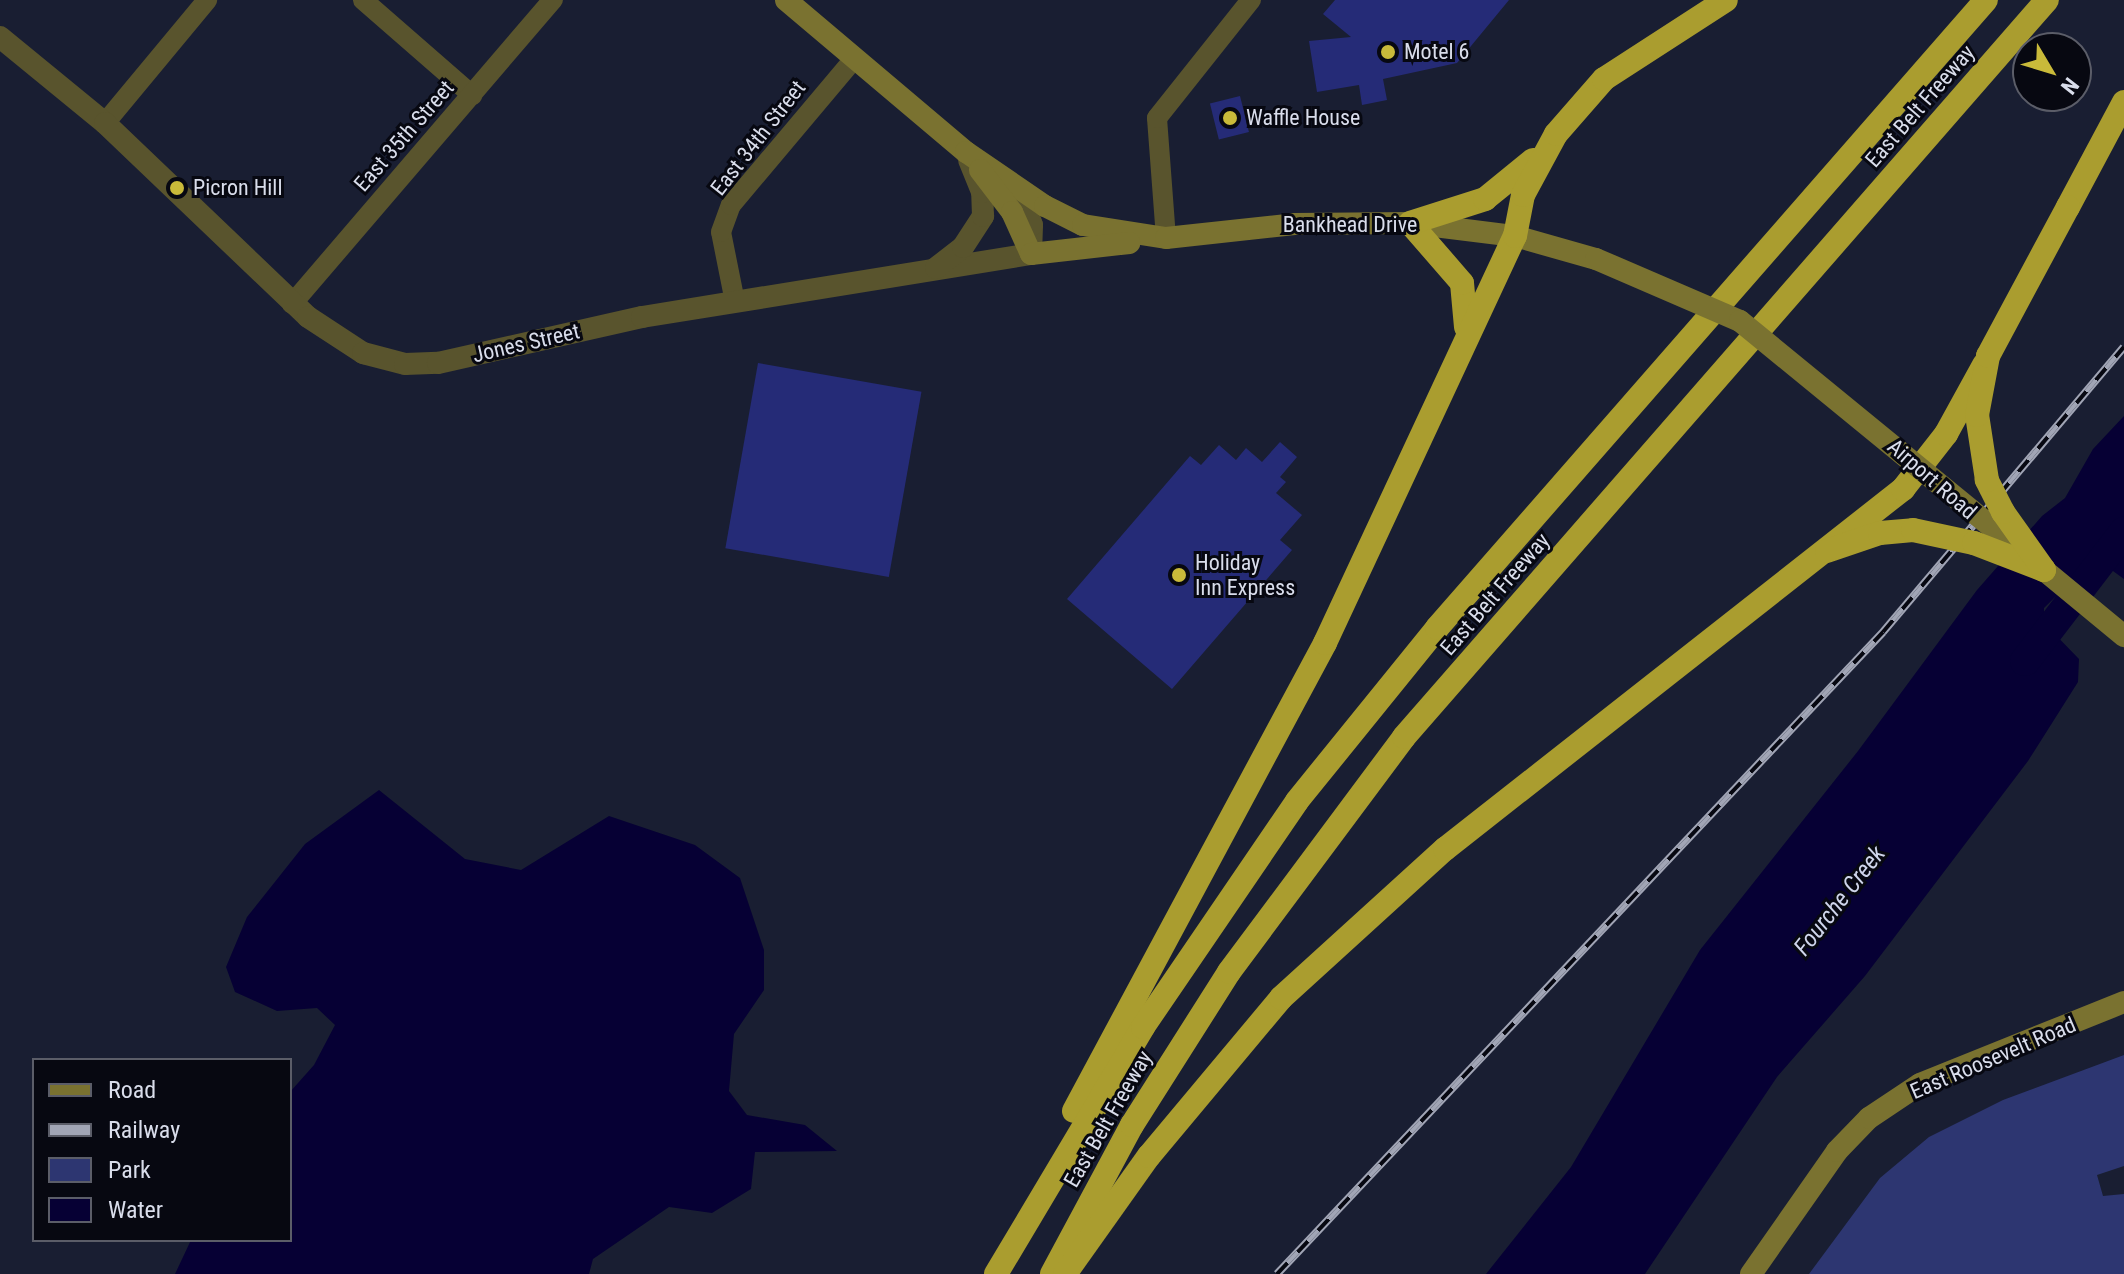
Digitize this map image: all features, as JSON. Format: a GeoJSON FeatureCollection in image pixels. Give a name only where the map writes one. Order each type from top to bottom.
{"type":"FeatureCollection","features":[{"type":"Feature","properties":{"kind":"highway"},"geometry":{"type":"LineString","coordinates":[[1461,350],[1469,315],[1462,283],[1410,223],[1463,208],[1506,186],[1556,134],[1583,99],[1616,70],[1726,0]]}},
{"type":"Feature","properties":{"kind":"highway","name":"East Belt Freeway"},"geometry":{"type":"LineString","coordinates":[[996,1274],[1134,1040],[1297,801],[1437,628],[1986,0]]}},
{"type":"Feature","properties":{"kind":"highway","name":"East Belt Freeway"},"geometry":{"type":"LineString","coordinates":[[1052,1274],[1132,1125],[1213,996],[1404,737],[2047,0]]}},
{"type":"Feature","properties":{"kind":"highway"},"geometry":{"type":"LineString","coordinates":[[1065,1274],[1200,1092],[1326,952],[1445,849],[1827,551],[1922,469],[1988,356],[2124,102]]}},
{"type":"Feature","properties":{"kind":"highway"},"geometry":{"type":"LineString","coordinates":[[1022,1226],[1090,1079],[1325,643],[1515,236],[1523,195],[1556,134]]}},
{"type":"Feature","properties":{"kind":"highway"},"geometry":{"type":"LineString","coordinates":[[1988,356],[1977,415],[1981,459],[2003,512],[2044,570]]}},
{"type":"Feature","properties":{"kind":"highway"},"geometry":{"type":"LineString","coordinates":[[1827,551],[1880,533],[1913,530],[1974,543],[2044,570]]}},
{"type":"Feature","properties":{"kind":"main road","name":"Bankhead Drive"},"geometry":{"type":"LineString","coordinates":[[786,0],[966,152],[1020,190],[1083,225],[1166,238],[1294,224],[1410,223],[1515,236],[1596,259],[1740,321]]}},
{"type":"Feature","properties":{"kind":"main road","name":"Bankhead Drive"},"geometry":{"type":"LineString","coordinates":[[966,152],[1012,212],[1031,254]]}},
{"type":"Feature","properties":{"kind":"main road","name":"Jones Street"},"geometry":{"type":"LineString","coordinates":[[1031,254],[1166,238]]}},
{"type":"Feature","properties":{"kind":"main road","name":"Airport Road"},"geometry":{"type":"LineString","coordinates":[[1740,321],[2124,636]]}},
{"type":"Feature","properties":{"kind":"main road","name":"East Roosevelt Road"},"geometry":{"type":"LineString","coordinates":[[1751,1274],[1837,1151],[1869,1118],[1920,1084],[2124,1002]]}},
{"type":"Feature","properties":{"kind":"street"},"geometry":{"type":"LineString","coordinates":[[105,123],[207,0]]}},
{"type":"Feature","properties":{"kind":"street"},"geometry":{"type":"LineString","coordinates":[[363,0],[472,95]]}},
{"type":"Feature","properties":{"kind":"street","name":"East 35th Street"},"geometry":{"type":"LineString","coordinates":[[292,304],[553,0]]}},
{"type":"Feature","properties":{"kind":"street"},"geometry":{"type":"LineString","coordinates":[[1166,238],[1157,118],[1251,0]]}},
{"type":"Feature","properties":{"kind":"street","name":"Jones Street"},"geometry":{"type":"LineString","coordinates":[[0,37],[105,123],[292,304],[363,353],[422,365],[735,302],[1031,254]]}},
{"type":"Feature","properties":{"kind":"street","name":"East 34th Street"},"geometry":{"type":"LineString","coordinates":[[735,302],[721,232],[731,205],[854,59]]}},
{"type":"Feature","properties":{"kind":"street"},"geometry":{"type":"LineString","coordinates":[[934,270],[969,240],[983,216],[982,192],[966,152]]}},
{"type":"Feature","properties":{"kind":"street"},"geometry":{"type":"LineString","coordinates":[[1020,190],[1032,225],[1031,254]]}},
{"type":"Feature","properties":{"kind":"green space"},"geometry":{"type":"Polygon","coordinates":[[[2124,1055],[2124,1166],[2097,1175],[2103,1196],[2124,1194],[2124,1274],[1809,1274],[1880,1178],[1929,1137],[2003,1100],[2124,1055]]]}},
{"type":"Feature","properties":{"kind":"water"},"geometry":{"type":"Polygon","coordinates":[[[2124,416],[2124,579],[2095,558],[2044,608],[2044,623],[2079,659],[2078,682],[2028,761],[1865,976],[1777,1077],[1645,1274],[1486,1274],[1571,1167],[1700,950],[1858,751],[1977,590],[2042,516],[2065,498],[2093,449],[2124,416]]]}},
{"type":"Feature","properties":{"kind":"water"},"geometry":{"type":"Polygon","coordinates":[[[379,790],[465,859],[521,870],[609,816],[695,845],[740,878],[764,950],[764,990],[734,1034],[729,1091],[747,1115],[805,1125],[837,1151],[755,1152],[751,1189],[712,1213],[669,1207],[593,1259],[589,1274],[175,1274],[190,1242],[292,1242],[292,1090],[314,1065],[335,1025],[317,1008],[277,1011],[235,992],[226,967],[247,917],[305,844],[379,790]]]}},
{"type":"Feature","properties":{"kind":"building","name":"Motel 6"},"geometry":{"type":"Polygon","coordinates":[[[1335,0],[1509,0],[1457,63],[1383,79],[1387,100],[1362,105],[1359,85],[1317,92],[1309,41],[1351,37],[1323,14],[1335,0]]]}},
{"type":"Feature","properties":{"kind":"building","name":"Waffle House"},"geometry":{"type":"Polygon","coordinates":[[[1240,96],[1249,132],[1219,139],[1210,103],[1240,96]]]}},
{"type":"Feature","properties":{"kind":"building"},"geometry":{"type":"Polygon","coordinates":[[[758,363],[921,392],[889,577],[725,548],[758,363]]]}},
{"type":"Feature","properties":{"kind":"building","name":"Holiday Inn Express"},"geometry":{"type":"Polygon","coordinates":[[[1280,442],[1297,457],[1280,477],[1286,482],[1276,493],[1302,515],[1280,540],[1292,550],[1172,689],[1067,599],[1190,456],[1201,465],[1219,445],[1236,460],[1246,448],[1262,462],[1280,442]]]}},
{"type":"Feature","properties":{"kind":"waterway","name":"Fourche Creek"},"geometry":{"type":"LineString","coordinates":[[2025,661],[2124,532]]}},
{"type":"Feature","properties":{"kind":"railway"},"geometry":{"type":"LineString","coordinates":[[1277,1274],[1883,632],[2124,347]]}},
{"type":"Feature","properties":{"kind":"place","name":"Motel 6"},"geometry":{"type":"Point","coordinates":[1388,52]}},
{"type":"Feature","properties":{"kind":"place","name":"Waffle House"},"geometry":{"type":"Point","coordinates":[1230,118]}},
{"type":"Feature","properties":{"kind":"place","name":"Picron Hill"},"geometry":{"type":"Point","coordinates":[177,188]}},
{"type":"Feature","properties":{"kind":"place","name":"Holiday Inn Express"},"geometry":{"type":"Point","coordinates":[1179,575]}}]}
